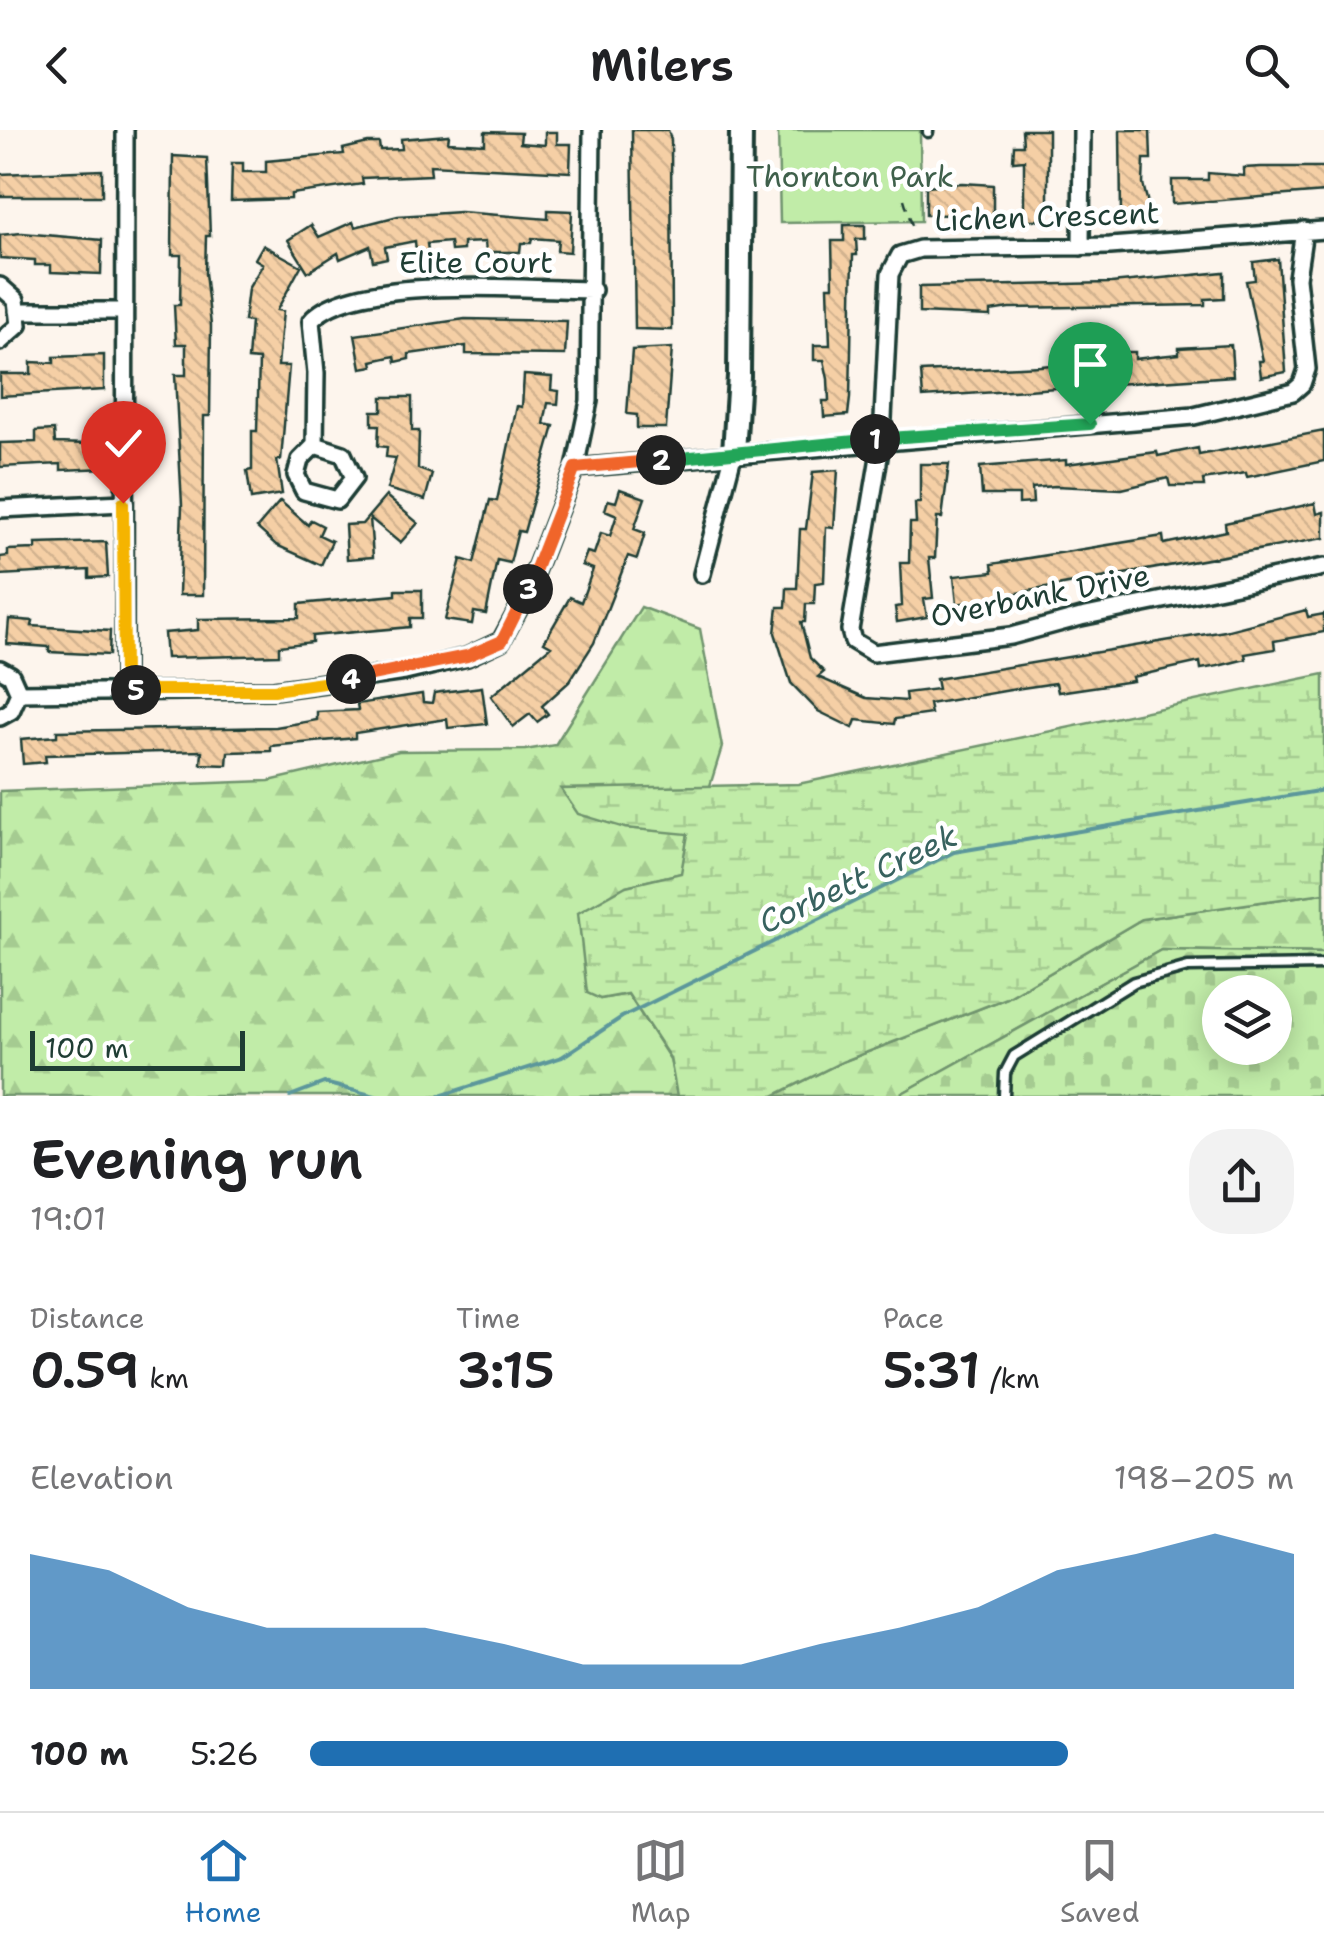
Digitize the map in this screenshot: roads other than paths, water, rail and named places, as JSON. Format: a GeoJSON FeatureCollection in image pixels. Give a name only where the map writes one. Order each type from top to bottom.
{"type":"FeatureCollection","features":[{"type":"Feature","properties":{"kind":"street"},"geometry":{"type":"LineString","coordinates":[[124,690],[125,130]]}},
{"type":"Feature","properties":{"kind":"street"},"geometry":{"type":"LineString","coordinates":[[19,693],[274,690],[405,672],[467,656],[502,641],[525,597],[575,468],[588,401],[593,290],[592,130]]}},
{"type":"Feature","properties":{"kind":"street"},"geometry":{"type":"LineString","coordinates":[[702,574],[734,452],[739,376],[741,130]]}},
{"type":"Feature","properties":{"kind":"street"},"geometry":{"type":"LineString","coordinates":[[1081,246],[1082,130]]}},
{"type":"Feature","properties":{"kind":"street"},"geometry":{"type":"LineString","coordinates":[[575,468],[882,439],[1194,416],[1293,392],[1302,384],[1307,370],[1297,278],[1304,230]]}},
{"type":"Feature","properties":{"kind":"street","name":"Lichen Crescent"},"geometry":{"type":"LineString","coordinates":[[882,439],[890,274],[900,255],[920,249],[1081,246],[1324,230]]}},
{"type":"Feature","properties":{"kind":"street"},"geometry":{"type":"LineString","coordinates":[[0,286],[16,300],[19,326],[0,342]]}},
{"type":"Feature","properties":{"kind":"street","name":"Elite Court"},"geometry":{"type":"LineString","coordinates":[[315,445],[316,372],[311,321],[318,312],[358,296],[392,289],[593,290]]}},
{"type":"Feature","properties":{"kind":"street"},"geometry":{"type":"LineString","coordinates":[[17,311],[124,310]]}},
{"type":"Feature","properties":{"kind":"street","name":"Overbank Drive"},"geometry":{"type":"LineString","coordinates":[[882,439],[850,630],[853,640],[873,653],[1012,636],[1082,616],[1324,567]]}},
{"type":"Feature","properties":{"kind":"street"},"geometry":{"type":"LineString","coordinates":[[0,509],[123,503]]}},
{"type":"Feature","properties":{"kind":"street"},"geometry":{"type":"LineString","coordinates":[[0,669],[11,675],[19,693],[11,711],[0,717]]}},
{"type":"Feature","properties":{"kind":"lane"},"geometry":{"type":"LineString","coordinates":[[1004,1096],[1004,1073],[1014,1056],[1134,982],[1188,966],[1324,964]]}},
{"type":"Feature","properties":{"kind":"waterway","name":"Corbett Creek"},"geometry":{"type":"LineString","coordinates":[[440,1096],[562,1057],[622,1017],[954,852],[1324,790]]}},
{"type":"Feature","properties":{"kind":"waterway","name":"Corbett Creek"},"geometry":{"type":"LineString","coordinates":[[290,1096],[324,1083],[375,1096]]}},
{"type":"Feature","properties":{"kind":"park label","name":"Thornton Park"},"geometry":{"type":"Point","coordinates":[850,177]}}]}
